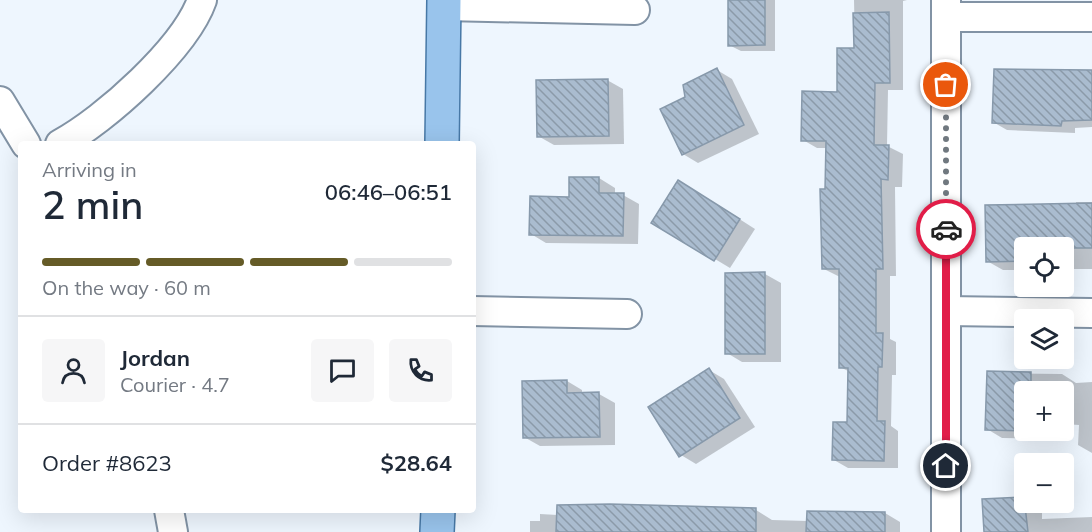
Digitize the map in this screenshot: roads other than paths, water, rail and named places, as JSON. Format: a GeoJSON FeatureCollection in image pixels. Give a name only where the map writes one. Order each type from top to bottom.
{"type":"FeatureCollection","features":[{"type":"Feature","properties":{"kind":"main road"},"geometry":{"type":"LineString","coordinates":[[442,141],[444,3]]}},
{"type":"Feature","properties":{"kind":"main road"},"geometry":{"type":"LineString","coordinates":[[437,532],[438,513]]}},
{"type":"Feature","properties":{"kind":"street"},"geometry":{"type":"LineString","coordinates":[[64,141],[103,113],[163,59],[184,35],[202,0]]}},
{"type":"Feature","properties":{"kind":"street"},"geometry":{"type":"LineString","coordinates":[[444,3],[635,10]]}},
{"type":"Feature","properties":{"kind":"street"},"geometry":{"type":"LineString","coordinates":[[946,532],[946,9],[1092,17]]}},
{"type":"Feature","properties":{"kind":"street"},"geometry":{"type":"LineString","coordinates":[[0,101],[24,141]]}},
{"type":"Feature","properties":{"kind":"street"},"geometry":{"type":"LineString","coordinates":[[476,311],[627,314]]}},
{"type":"Feature","properties":{"kind":"street"},"geometry":{"type":"LineString","coordinates":[[946,311],[1092,313]]}},
{"type":"Feature","properties":{"kind":"street"},"geometry":{"type":"LineString","coordinates":[[170,513],[173,532]]}}]}
